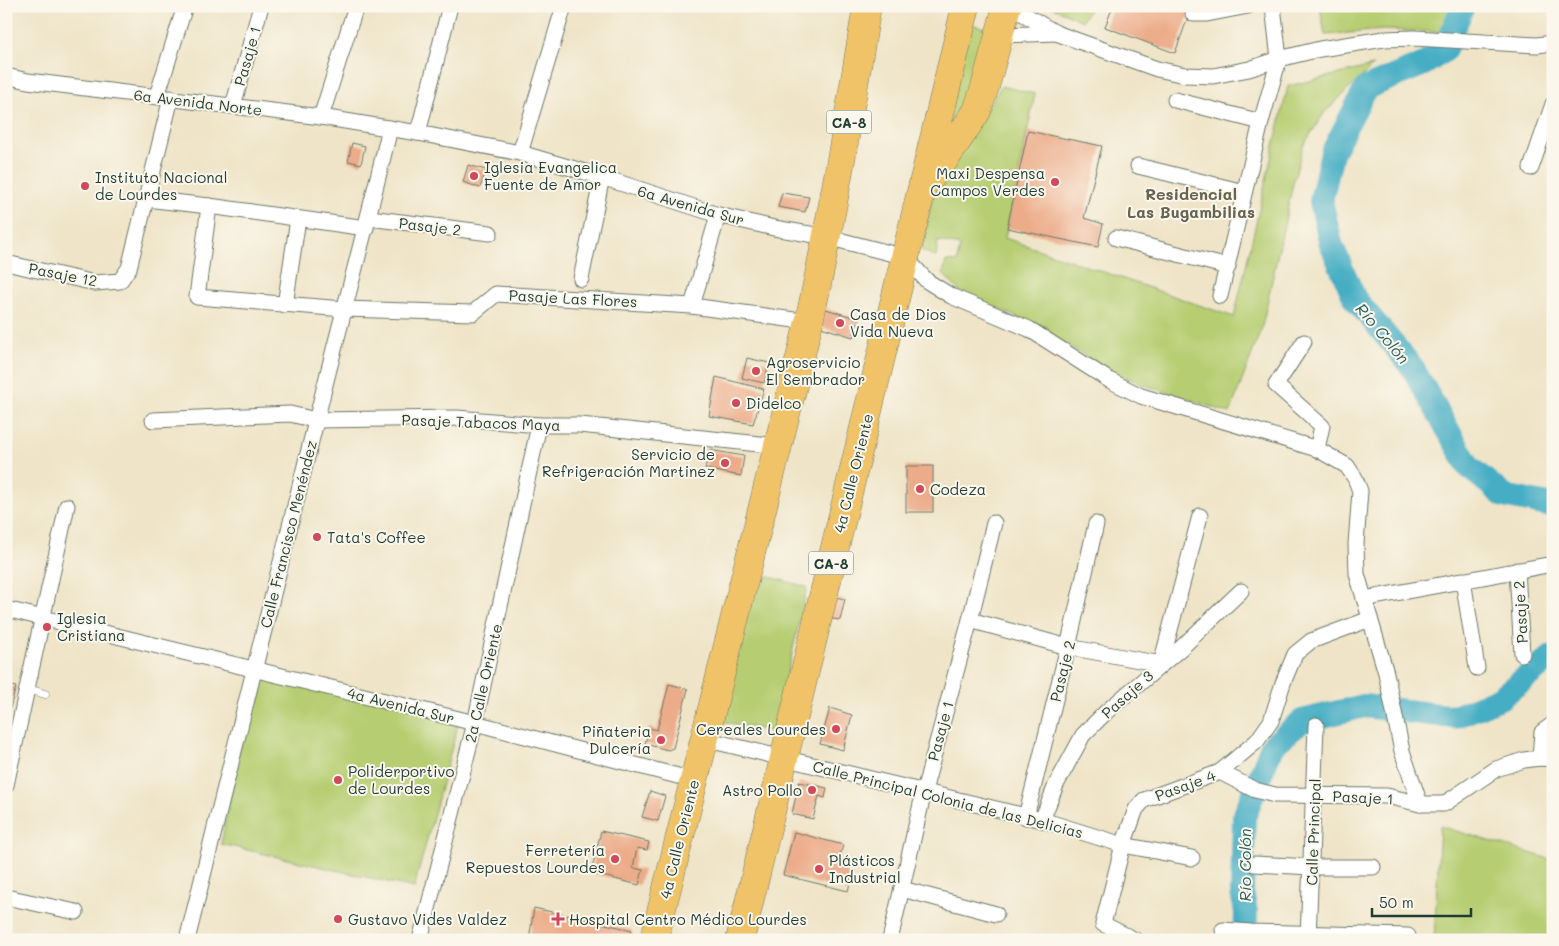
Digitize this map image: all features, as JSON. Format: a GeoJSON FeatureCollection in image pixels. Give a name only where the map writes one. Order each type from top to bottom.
{"type":"FeatureCollection","features":[{"type":"Feature","properties":{"kind":"highway","name":"4a Calle Oriente"},"geometry":{"type":"LineString","coordinates":[[654,940],[809,322],[828,237],[867,6]]}},
{"type":"Feature","properties":{"kind":"highway","name":"4a Calle Oriente"},"geometry":{"type":"LineString","coordinates":[[740,940],[966,6]]}},
{"type":"Feature","properties":{"kind":"highway"},"geometry":{"type":"LineString","coordinates":[[923,187],[978,111],[1009,6]]}},
{"type":"Feature","properties":{"kind":"street"},"geometry":{"type":"LineString","coordinates":[[146,199],[164,97],[185,6]]}},
{"type":"Feature","properties":{"kind":"street","name":"Pasaje 1"},"geometry":{"type":"LineString","coordinates":[[233,106],[261,6]]}},
{"type":"Feature","properties":{"kind":"street"},"geometry":{"type":"LineString","coordinates":[[321,117],[356,6]]}},
{"type":"Feature","properties":{"kind":"street"},"geometry":{"type":"LineString","coordinates":[[418,132],[450,6]]}},
{"type":"Feature","properties":{"kind":"street"},"geometry":{"type":"LineString","coordinates":[[520,153],[564,6]]}},
{"type":"Feature","properties":{"kind":"street"},"geometry":{"type":"LineString","coordinates":[[1009,6],[1056,33],[1157,68],[1185,75],[1213,76],[1249,69],[1279,59],[1384,39],[1414,38],[1537,45],[1553,43]]}},
{"type":"Feature","properties":{"kind":"street"},"geometry":{"type":"LineString","coordinates":[[1193,14],[1207,14],[1248,6]]}},
{"type":"Feature","properties":{"kind":"street"},"geometry":{"type":"LineString","coordinates":[[1220,296],[1261,122],[1279,59],[1273,6]]}},
{"type":"Feature","properties":{"kind":"street"},"geometry":{"type":"LineString","coordinates":[[1000,35],[1056,33]]}},
{"type":"Feature","properties":{"kind":"street","name":"6a Avenida Norte"},"geometry":{"type":"LineString","coordinates":[[7,76],[28,81],[321,117],[390,128]]}},
{"type":"Feature","properties":{"kind":"street"},"geometry":{"type":"LineString","coordinates":[[1175,100],[1261,122]]}},
{"type":"Feature","properties":{"kind":"street"},"geometry":{"type":"LineString","coordinates":[[1531,168],[1553,104]]}},
{"type":"Feature","properties":{"kind":"street","name":"6a Avenida Sur"},"geometry":{"type":"LineString","coordinates":[[390,128],[520,153],[602,177],[718,215],[774,228],[828,237],[905,257]]}},
{"type":"Feature","properties":{"kind":"street","name":"Calle Francisco Menéndez"},"geometry":{"type":"LineString","coordinates":[[187,940],[390,128]]}},
{"type":"Feature","properties":{"kind":"street"},"geometry":{"type":"LineString","coordinates":[[1138,166],[1244,192]]}},
{"type":"Feature","properties":{"kind":"street"},"geometry":{"type":"LineString","coordinates":[[581,279],[602,177]]}},
{"type":"Feature","properties":{"kind":"street","name":"Pasaje 2"},"geometry":{"type":"LineString","coordinates":[[146,199],[298,219],[490,233]]}},
{"type":"Feature","properties":{"kind":"street","name":"Pasaje 12"},"geometry":{"type":"LineString","coordinates":[[6,263],[95,284],[120,281],[130,268],[146,199]]}},
{"type":"Feature","properties":{"kind":"street","name":"Pasaje Las Flores"},"geometry":{"type":"LineString","coordinates":[[209,206],[197,297],[344,309],[473,313],[496,294],[692,306],[809,322]]}},
{"type":"Feature","properties":{"kind":"street"},"geometry":{"type":"LineString","coordinates":[[692,306],[718,215]]}},
{"type":"Feature","properties":{"kind":"street"},"geometry":{"type":"LineString","coordinates":[[285,304],[298,219]]}},
{"type":"Feature","properties":{"kind":"street"},"geometry":{"type":"LineString","coordinates":[[1116,238],[1228,266]]}},
{"type":"Feature","properties":{"kind":"street"},"geometry":{"type":"LineString","coordinates":[[905,257],[926,282],[951,296],[1029,329],[1109,380],[1141,396],[1317,448],[1347,466],[1355,478],[1360,491],[1356,574],[1386,673],[1402,751],[1420,804]]}},
{"type":"Feature","properties":{"kind":"street"},"geometry":{"type":"LineString","coordinates":[[1304,342],[1276,385],[1322,426],[1317,448]]}},
{"type":"Feature","properties":{"kind":"street","name":"Pasaje Tabacos Maya"},"geometry":{"type":"LineString","coordinates":[[153,420],[290,414],[316,420],[457,418],[540,425],[580,425],[778,446]]}},
{"type":"Feature","properties":{"kind":"street","name":"2a Calle Oriente"},"geometry":{"type":"LineString","coordinates":[[420,940],[475,723],[540,425]]}},
{"type":"Feature","properties":{"kind":"street"},"geometry":{"type":"LineString","coordinates":[[6,785],[66,506]]}},
{"type":"Feature","properties":{"kind":"street"},"geometry":{"type":"LineString","coordinates":[[970,620],[1068,648],[1161,664],[1200,516]]}},
{"type":"Feature","properties":{"kind":"street","name":"Pasaje 1"},"geometry":{"type":"LineString","coordinates":[[890,940],[924,791],[994,523]]}},
{"type":"Feature","properties":{"kind":"street","name":"Pasaje 2"},"geometry":{"type":"LineString","coordinates":[[1026,816],[1068,648],[1096,524]]}},
{"type":"Feature","properties":{"kind":"street"},"geometry":{"type":"LineString","coordinates":[[1364,599],[1553,564]]}},
{"type":"Feature","properties":{"kind":"street","name":"Pasaje 2"},"geometry":{"type":"LineString","coordinates":[[1517,570],[1522,654]]}},
{"type":"Feature","properties":{"kind":"street"},"geometry":{"type":"LineString","coordinates":[[1463,580],[1477,668]]}},
{"type":"Feature","properties":{"kind":"street","name":"Pasaje 3"},"geometry":{"type":"LineString","coordinates":[[1042,820],[1056,785],[1083,736],[1106,712],[1181,648],[1241,591]]}},
{"type":"Feature","properties":{"kind":"street","name":"4a Avenida Sur"},"geometry":{"type":"LineString","coordinates":[[6,609],[475,723],[693,780]]}},
{"type":"Feature","properties":{"kind":"street","name":"Pasaje 4"},"geometry":{"type":"LineString","coordinates":[[1135,940],[1103,924],[1123,845],[1136,809],[1144,800],[1220,772],[1257,741],[1271,721],[1283,683],[1295,654],[1311,641],[1370,620]]}},
{"type":"Feature","properties":{"kind":"street"},"geometry":{"type":"LineString","coordinates":[[1546,759],[1542,732],[1553,724]]}},
{"type":"Feature","properties":{"kind":"street","name":"Calle Principal"},"geometry":{"type":"LineString","coordinates":[[1308,937],[1315,795],[1316,725]]}},
{"type":"Feature","properties":{"kind":"street","name":"Calle Principal Colonia de las Delicias"},"geometry":{"type":"LineString","coordinates":[[704,739],[1042,820],[1123,845],[1192,858]]}},
{"type":"Feature","properties":{"kind":"street","name":"Pasaje 1"},"geometry":{"type":"LineString","coordinates":[[1220,772],[1255,790],[1275,794],[1387,796],[1420,804],[1444,804],[1496,769],[1524,760],[1546,759]]}},
{"type":"Feature","properties":{"kind":"street"},"geometry":{"type":"LineString","coordinates":[[1254,864],[1312,867],[1373,867]]}},
{"type":"Feature","properties":{"kind":"street"},"geometry":{"type":"LineString","coordinates":[[902,889],[996,914]]}},
{"type":"Feature","properties":{"kind":"street"},"geometry":{"type":"LineString","coordinates":[[6,896],[76,912]]}},
{"type":"Feature","properties":{"kind":"street"},"geometry":{"type":"LineString","coordinates":[[1223,930],[1308,937],[1408,936]]}},
{"type":"Feature","properties":{"kind":"lane"},"geometry":{"type":"LineString","coordinates":[[28,689],[45,694]]}},
{"type":"Feature","properties":{"kind":"green space"},"geometry":{"type":"Polygon","coordinates":[[[1050,6],[1091,6],[1082,21],[1050,6]]]}},
{"type":"Feature","properties":{"kind":"green space"},"geometry":{"type":"Polygon","coordinates":[[[1320,6],[1453,6],[1442,32],[1383,30],[1325,35],[1320,6]]]}},
{"type":"Feature","properties":{"kind":"green space"},"geometry":{"type":"Polygon","coordinates":[[[964,22],[989,29],[978,76],[945,130],[964,22]]]}},
{"type":"Feature","properties":{"kind":"green space"},"geometry":{"type":"Polygon","coordinates":[[[1373,66],[1325,112],[1303,146],[1262,327],[1230,413],[1112,372],[1034,325],[959,291],[943,274],[946,261],[957,262],[960,246],[938,241],[936,257],[921,250],[933,195],[1001,86],[1035,94],[1005,238],[1234,317],[1288,86],[1373,66]]]}},
{"type":"Feature","properties":{"kind":"green space"},"geometry":{"type":"Polygon","coordinates":[[[756,573],[807,587],[774,732],[720,721],[756,573]]]}},
{"type":"Feature","properties":{"kind":"green space","name":"Poliderportivo de Lourdes"},"geometry":{"type":"Polygon","coordinates":[[[253,674],[460,717],[414,888],[221,844],[253,674]]]}},
{"type":"Feature","properties":{"kind":"green space"},"geometry":{"type":"Polygon","coordinates":[[[1440,826],[1553,860],[1553,940],[1434,940],[1440,826]]]}},
{"type":"Feature","properties":{"kind":"building"},"geometry":{"type":"Polygon","coordinates":[[[1113,6],[1192,6],[1175,53],[1105,27],[1113,6]]]}},
{"type":"Feature","properties":{"kind":"building","name":"Maxi Despensa Campos Verdes"},"geometry":{"type":"Polygon","coordinates":[[[1028,131],[1102,146],[1084,218],[1103,224],[1098,247],[1007,228],[1028,131]]]}},
{"type":"Feature","properties":{"kind":"building"},"geometry":{"type":"Polygon","coordinates":[[[352,143],[365,146],[361,164],[348,161],[352,143]]]}},
{"type":"Feature","properties":{"kind":"building","name":"Iglesia Evangelica Fuente de Amor"},"geometry":{"type":"Polygon","coordinates":[[[468,165],[486,170],[480,188],[463,182],[468,165]]]}},
{"type":"Feature","properties":{"kind":"building"},"geometry":{"type":"Polygon","coordinates":[[[782,193],[809,197],[805,212],[778,207],[782,193]]]}},
{"type":"Feature","properties":{"kind":"building","name":"Casa de Dios Vida Nueva"},"geometry":{"type":"Polygon","coordinates":[[[826,309],[859,319],[853,337],[821,327],[826,309]]]}},
{"type":"Feature","properties":{"kind":"building","name":"Agroservicio El Sembrador"},"geometry":{"type":"Polygon","coordinates":[[[747,358],[769,363],[764,383],[742,378],[747,358]]]}},
{"type":"Feature","properties":{"kind":"building","name":"Didelco"},"geometry":{"type":"Polygon","coordinates":[[[716,377],[764,389],[753,424],[709,416],[716,377]]]}},
{"type":"Feature","properties":{"kind":"building","name":"Servicio de Refrigeración Martinez"},"geometry":{"type":"Polygon","coordinates":[[[709,450],[744,456],[741,476],[705,469],[709,450]]]}},
{"type":"Feature","properties":{"kind":"building","name":"Codeza"},"geometry":{"type":"Polygon","coordinates":[[[906,466],[933,466],[933,512],[906,512],[906,466]]]}},
{"type":"Feature","properties":{"kind":"building"},"geometry":{"type":"Polygon","coordinates":[[[831,596],[845,599],[840,620],[827,618],[831,596]]]}},
{"type":"Feature","properties":{"kind":"building"},"geometry":{"type":"Polygon","coordinates":[[[669,684],[688,689],[673,748],[668,750],[645,744],[649,728],[657,730],[669,684]]]}},
{"type":"Feature","properties":{"kind":"building"},"geometry":{"type":"Polygon","coordinates":[[[6,685],[16,687],[8,715],[6,714],[6,685]]]}},
{"type":"Feature","properties":{"kind":"building","name":"Cereales Lourdes"},"geometry":{"type":"Polygon","coordinates":[[[830,708],[852,715],[843,750],[820,744],[830,708]]]}},
{"type":"Feature","properties":{"kind":"building"},"geometry":{"type":"Polygon","coordinates":[[[799,782],[827,788],[825,798],[819,796],[813,819],[792,814],[799,782]]]}},
{"type":"Feature","properties":{"kind":"building"},"geometry":{"type":"Polygon","coordinates":[[[650,791],[665,796],[658,821],[642,817],[650,791]]]}},
{"type":"Feature","properties":{"kind":"building","name":"Ferretería Repuestos Lourdes"},"geometry":{"type":"Polygon","coordinates":[[[601,831],[649,842],[647,850],[637,848],[633,868],[643,870],[639,885],[591,873],[601,831]]]}},
{"type":"Feature","properties":{"kind":"building","name":"Plásticos Industrial"},"geometry":{"type":"Polygon","coordinates":[[[794,832],[843,845],[839,859],[855,863],[848,891],[783,875],[794,832]]]}},
{"type":"Feature","properties":{"kind":"building","name":"Hospital Centro Médico Lourdes"},"geometry":{"type":"Polygon","coordinates":[[[534,908],[632,930],[630,940],[529,940],[534,908]]]}},
{"type":"Feature","properties":{"kind":"waterway","name":"Río Colón"},"geometry":{"type":"LineString","coordinates":[[1463,6],[1444,51],[1424,64],[1366,88],[1332,153],[1321,201],[1331,244],[1355,299],[1412,367],[1469,467],[1504,496],[1553,506]]}},
{"type":"Feature","properties":{"kind":"waterway","name":"Río Colón"},"geometry":{"type":"LineString","coordinates":[[1245,940],[1246,912],[1242,893],[1244,817],[1272,746],[1302,721],[1364,706],[1455,717],[1500,698],[1553,656]]}},
{"type":"Feature","properties":{"kind":"place","name":"Iglesia Evangelica Fuente de Amor"},"geometry":{"type":"Point","coordinates":[474,176]}},
{"type":"Feature","properties":{"kind":"place","name":"Maxi Despensa Campos Verdes"},"geometry":{"type":"Point","coordinates":[1055,182]}},
{"type":"Feature","properties":{"kind":"place","name":"Instituto Nacional de Lourdes"},"geometry":{"type":"Point","coordinates":[85,186]}},
{"type":"Feature","properties":{"kind":"place","name":"Casa de Dios Vida Nueva"},"geometry":{"type":"Point","coordinates":[840,323]}},
{"type":"Feature","properties":{"kind":"place","name":"Agroservicio El Sembrador"},"geometry":{"type":"Point","coordinates":[756,371]}},
{"type":"Feature","properties":{"kind":"place","name":"Didelco"},"geometry":{"type":"Point","coordinates":[736,403]}},
{"type":"Feature","properties":{"kind":"place","name":"Servicio de Refrigeración Martinez"},"geometry":{"type":"Point","coordinates":[725,463]}},
{"type":"Feature","properties":{"kind":"place","name":"Codeza"},"geometry":{"type":"Point","coordinates":[920,489]}},
{"type":"Feature","properties":{"kind":"place","name":"Tata's Coffee"},"geometry":{"type":"Point","coordinates":[317,537]}},
{"type":"Feature","properties":{"kind":"place","name":"Iglesia Cristiana"},"geometry":{"type":"Point","coordinates":[47,627]}},
{"type":"Feature","properties":{"kind":"place","name":"Cereales Lourdes"},"geometry":{"type":"Point","coordinates":[836,729]}},
{"type":"Feature","properties":{"kind":"place","name":"Piñateria Dulcería"},"geometry":{"type":"Point","coordinates":[661,740]}},
{"type":"Feature","properties":{"kind":"place","name":"Poliderportivo de Lourdes"},"geometry":{"type":"Point","coordinates":[338,780]}},
{"type":"Feature","properties":{"kind":"place","name":"Astro Pollo"},"geometry":{"type":"Point","coordinates":[812,790]}},
{"type":"Feature","properties":{"kind":"place","name":"Ferretería Repuestos Lourdes"},"geometry":{"type":"Point","coordinates":[615,859]}},
{"type":"Feature","properties":{"kind":"place","name":"Plásticos Industrial"},"geometry":{"type":"Point","coordinates":[819,869]}},
{"type":"Feature","properties":{"kind":"place","name":"Gustavo Vides Valdez"},"geometry":{"type":"Point","coordinates":[338,919]}},
{"type":"Feature","properties":{"kind":"place","name":"Hospital Centro Médico Lourdes"},"geometry":{"type":"Point","coordinates":[558,919]}},
{"type":"Feature","properties":{"kind":"district","name":"Residencial Las Bugambilias"},"geometry":{"type":"Point","coordinates":[1191,202]}}]}
